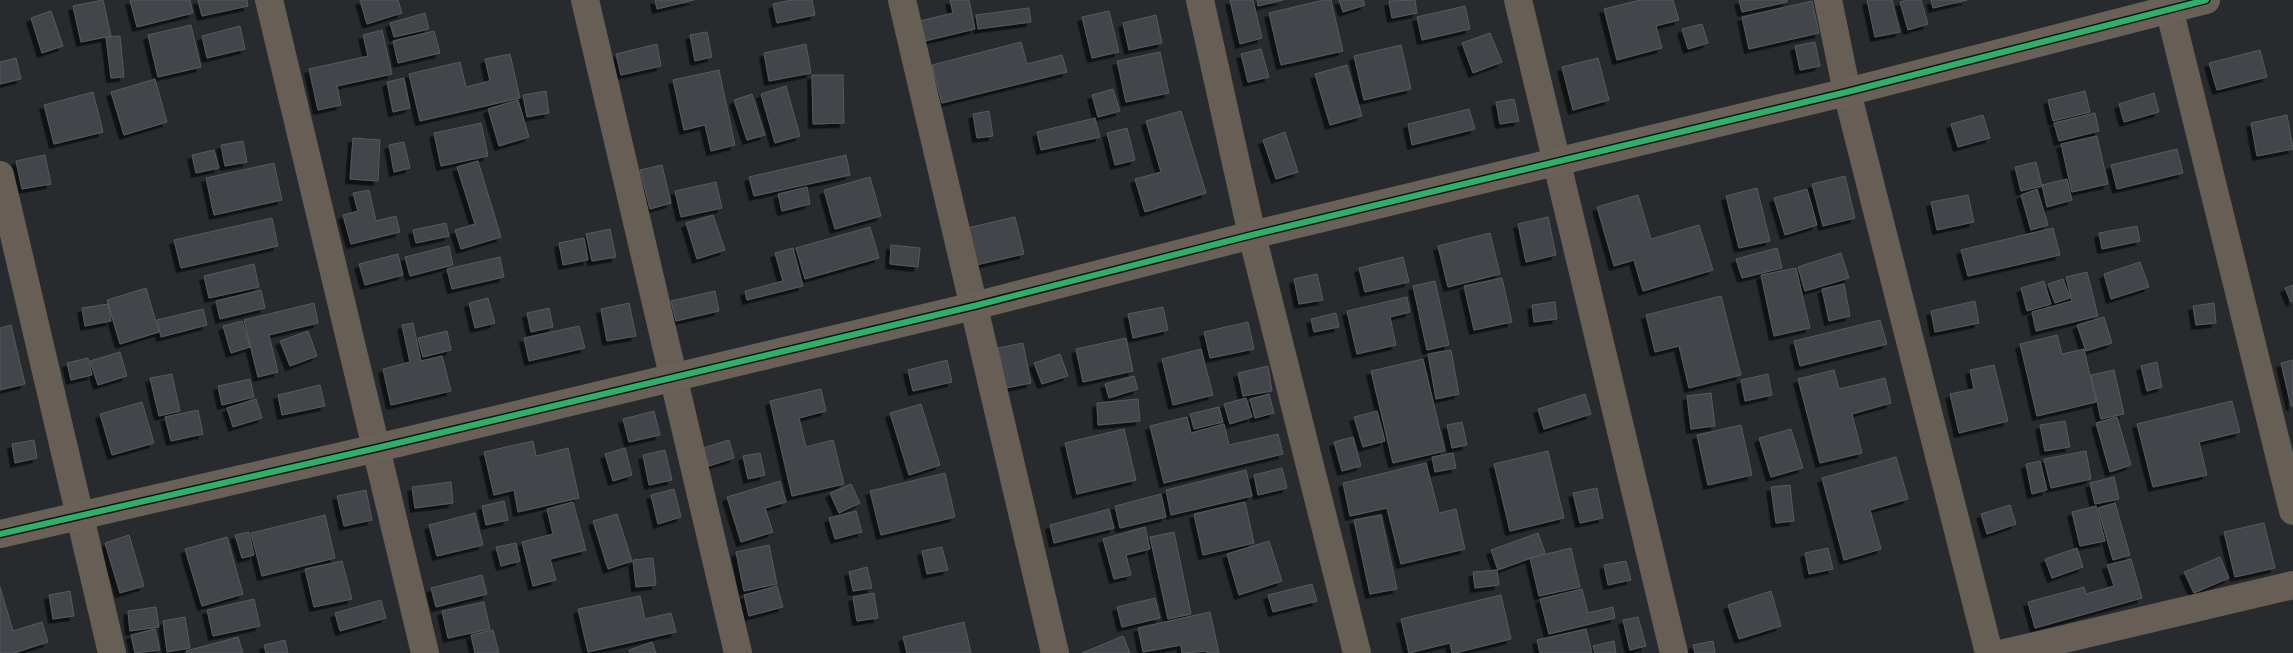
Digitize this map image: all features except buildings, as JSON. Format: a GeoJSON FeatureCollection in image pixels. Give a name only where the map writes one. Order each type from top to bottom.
{"type":"FeatureCollection","features":[{"type":"Feature","properties":{"kind":"street"},"geometry":{"type":"LineString","coordinates":[[269,0],[425,653]]}},
{"type":"Feature","properties":{"kind":"street"},"geometry":{"type":"LineString","coordinates":[[585,0],[738,653]]}},
{"type":"Feature","properties":{"kind":"street"},"geometry":{"type":"LineString","coordinates":[[902,0],[1055,653]]}},
{"type":"Feature","properties":{"kind":"street"},"geometry":{"type":"LineString","coordinates":[[1200,0],[1252,235],[1357,653]]}},
{"type":"Feature","properties":{"kind":"street"},"geometry":{"type":"LineString","coordinates":[[1518,0],[1674,653]]}},
{"type":"Feature","properties":{"kind":"street"},"geometry":{"type":"LineString","coordinates":[[1828,0],[1848,92],[1989,653]]}},
{"type":"Feature","properties":{"kind":"street"},"geometry":{"type":"LineString","coordinates":[[0,534],[377,448],[974,306],[1252,235],[1848,92],[2168,5],[2206,0]]}},
{"type":"Feature","properties":{"kind":"street"},"geometry":{"type":"LineString","coordinates":[[2168,5],[2293,511]]}},
{"type":"Feature","properties":{"kind":"street"},"geometry":{"type":"LineString","coordinates":[[0,175],[112,653]]}},
{"type":"Feature","properties":{"kind":"street"},"geometry":{"type":"LineString","coordinates":[[2005,653],[2293,585]]}},
{"type":"Feature","properties":{"kind":"cycle path"},"geometry":{"type":"LineString","coordinates":[[0,534],[377,448],[974,306],[1252,235],[1847,92],[2206,0]]}}]}
